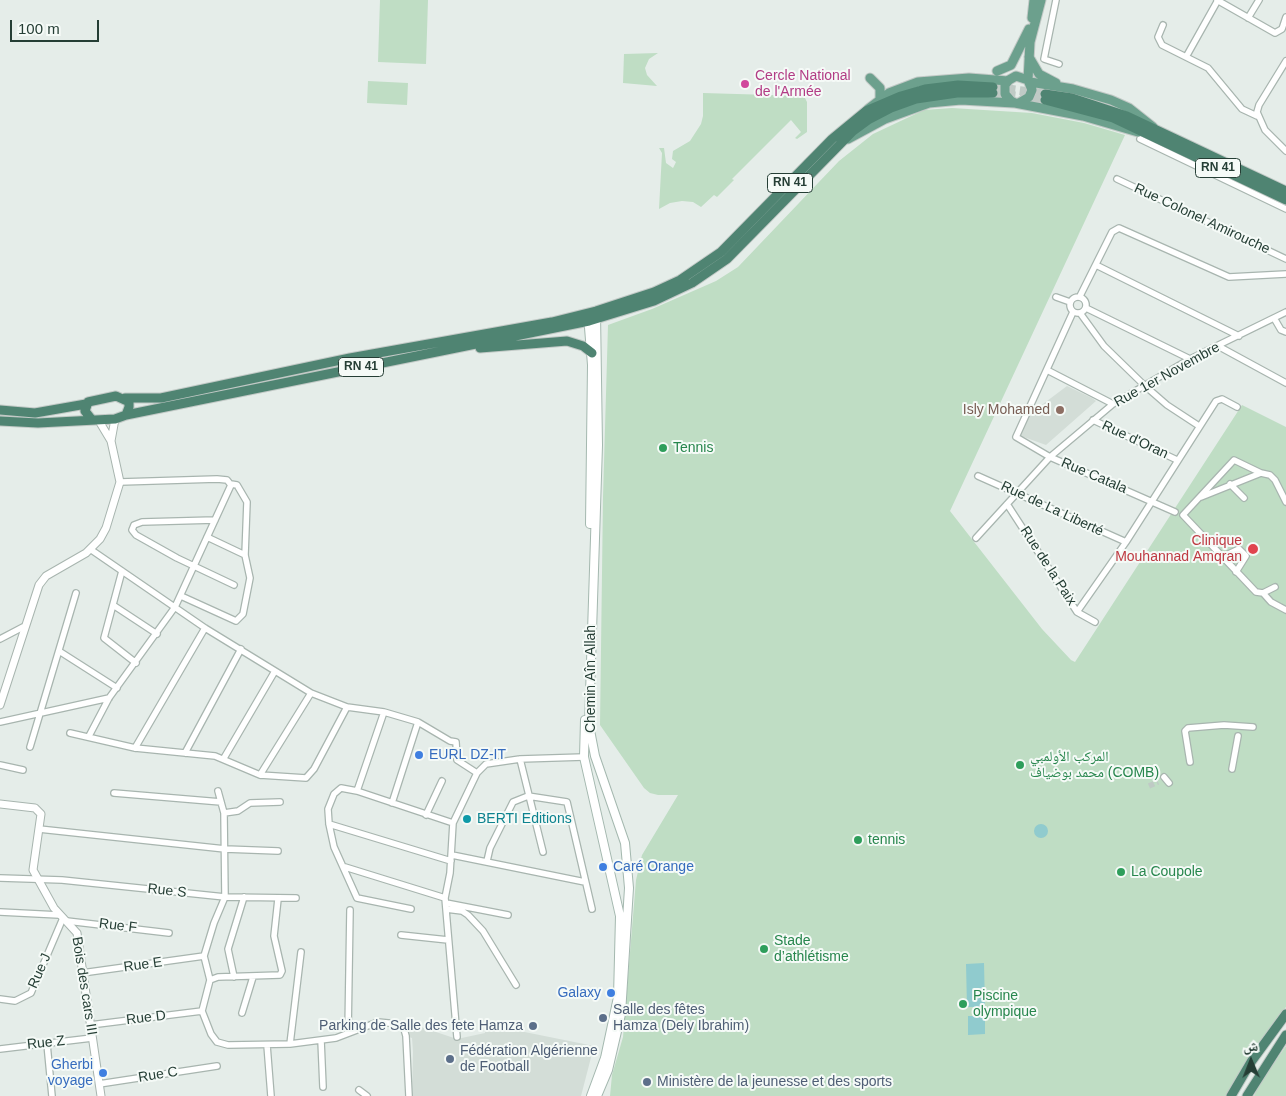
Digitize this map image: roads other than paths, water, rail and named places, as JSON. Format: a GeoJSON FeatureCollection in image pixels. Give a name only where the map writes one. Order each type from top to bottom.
{"type":"FeatureCollection","features":[{"type":"Feature","properties":{"kind":"highway","name":"RN 41"},"geometry":{"type":"LineString","coordinates":[[125,398],[161,398],[350,358],[592,316],[680,280],[712,260],[752,222],[832,139],[866,111],[901,96],[926,89],[958,85],[993,90],[942,94],[903,103],[868,120],[841,143],[757,230],[712,270],[692,283],[654,301],[460,348],[126,415]]}},
{"type":"Feature","properties":{"kind":"highway","name":"RN 41"},"geometry":{"type":"LineString","coordinates":[[1045,97],[1153,132],[1286,191]]}},
{"type":"Feature","properties":{"kind":"highway","name":"RN 41"},"geometry":{"type":"LineString","coordinates":[[1153,132],[1286,200]]}},
{"type":"Feature","properties":{"kind":"highway"},"geometry":{"type":"LineString","coordinates":[[460,348],[513,347],[567,342],[583,346],[592,353]]}},
{"type":"Feature","properties":{"kind":"highway"},"geometry":{"type":"LineString","coordinates":[[0,410],[35,413],[86,404],[107,397],[125,398],[130,405],[126,415],[115,419],[38,423],[0,421]]}},
{"type":"Feature","properties":{"kind":"highway"},"geometry":{"type":"LineString","coordinates":[[86,404],[86,414],[96,420]]}},
{"type":"Feature","properties":{"kind":"highway"},"geometry":{"type":"LineString","coordinates":[[1231,1096],[1250,1062],[1286,1014]]}},
{"type":"Feature","properties":{"kind":"highway"},"geometry":{"type":"LineString","coordinates":[[1247,1096],[1286,1035]]}},
{"type":"Feature","properties":{"kind":"main road"},"geometry":{"type":"LineString","coordinates":[[866,111],[880,99],[900,88],[930,80],[969,78],[1008,81],[1017,76],[1024,59],[1034,0]]}},
{"type":"Feature","properties":{"kind":"main road"},"geometry":{"type":"LineString","coordinates":[[1017,103],[1029,98],[1032,90],[1029,81],[1028,54],[1040,0]]}},
{"type":"Feature","properties":{"kind":"main road"},"geometry":{"type":"LineString","coordinates":[[997,70],[1011,65],[1030,27]]}},
{"type":"Feature","properties":{"kind":"main road"},"geometry":{"type":"LineString","coordinates":[[1028,54],[1039,74],[1073,89]]}},
{"type":"Feature","properties":{"kind":"main road"},"geometry":{"type":"LineString","coordinates":[[1017,76],[1029,81],[1073,89],[1111,100],[1129,108],[1153,132]]}},
{"type":"Feature","properties":{"kind":"main road"},"geometry":{"type":"LineString","coordinates":[[870,78],[878,85],[880,99]]}},
{"type":"Feature","properties":{"kind":"main road"},"geometry":{"type":"LineString","coordinates":[[1008,81],[1006,94],[1017,103]]}},
{"type":"Feature","properties":{"kind":"main road"},"geometry":{"type":"LineString","coordinates":[[841,143],[868,127],[929,103],[961,100],[1017,103],[1153,132]]}},
{"type":"Feature","properties":{"kind":"main road","name":"Chemin Aîn Allah"},"geometry":{"type":"LineString","coordinates":[[591,1096],[605,1058],[618,997],[620,916],[584,757],[592,316]]}},
{"type":"Feature","properties":{"kind":"main road","name":"Chemin Aîn Allah"},"geometry":{"type":"LineString","coordinates":[[592,316],[598,446],[589,725],[595,756],[622,832],[627,854],[629,888],[621,1014],[608,1070],[597,1096]]}},
{"type":"Feature","properties":{"kind":"main road"},"geometry":{"type":"LineString","coordinates":[[584,757],[595,756]]}},
{"type":"Feature","properties":{"kind":"main road"},"geometry":{"type":"LineString","coordinates":[[615,891],[629,888]]}},
{"type":"Feature","properties":{"kind":"street"},"geometry":{"type":"LineString","coordinates":[[1056,0],[1044,59],[1060,64]]}},
{"type":"Feature","properties":{"kind":"street"},"geometry":{"type":"LineString","coordinates":[[1186,57],[1218,0],[1277,33],[1282,29],[1286,18]]}},
{"type":"Feature","properties":{"kind":"street"},"geometry":{"type":"LineString","coordinates":[[1248,18],[1259,0]]}},
{"type":"Feature","properties":{"kind":"street"},"geometry":{"type":"LineString","coordinates":[[1163,24],[1158,34],[1160,42],[1212,72],[1242,109],[1257,116],[1270,136],[1286,151]]}},
{"type":"Feature","properties":{"kind":"street"},"geometry":{"type":"LineString","coordinates":[[1257,116],[1259,105],[1286,62]]}},
{"type":"Feature","properties":{"kind":"street"},"geometry":{"type":"LineString","coordinates":[[1140,139],[1286,209]]}},
{"type":"Feature","properties":{"kind":"street","name":"Rue Colonel Amirouche"},"geometry":{"type":"LineString","coordinates":[[1117,180],[1286,259]]}},
{"type":"Feature","properties":{"kind":"street"},"geometry":{"type":"LineString","coordinates":[[1070,302],[1080,296],[1112,232],[1116,229],[1121,229],[1229,277],[1286,274]]}},
{"type":"Feature","properties":{"kind":"street"},"geometry":{"type":"LineString","coordinates":[[1096,265],[1239,336]]}},
{"type":"Feature","properties":{"kind":"street"},"geometry":{"type":"LineString","coordinates":[[1080,296],[1084,300],[1086,308],[1190,359]]}},
{"type":"Feature","properties":{"kind":"street"},"geometry":{"type":"LineString","coordinates":[[1056,297],[1070,302]]}},
{"type":"Feature","properties":{"kind":"street"},"geometry":{"type":"LineString","coordinates":[[1070,302],[1069,306],[1104,346],[1144,385],[1199,426]]}},
{"type":"Feature","properties":{"kind":"street"},"geometry":{"type":"LineString","coordinates":[[1086,308],[1077,313],[1047,370],[1113,404]]}},
{"type":"Feature","properties":{"kind":"street","name":"Rue 1er Novembre"},"geometry":{"type":"LineString","coordinates":[[976,538],[1050,457],[1113,404],[1190,359],[1286,312]]}},
{"type":"Feature","properties":{"kind":"street"},"geometry":{"type":"LineString","coordinates":[[1274,318],[1282,330],[1286,332]]}},
{"type":"Feature","properties":{"kind":"street"},"geometry":{"type":"LineString","coordinates":[[1218,346],[1286,383]]}},
{"type":"Feature","properties":{"kind":"street","name":"Rue Catala"},"geometry":{"type":"LineString","coordinates":[[1047,370],[1016,437],[1050,457],[1174,512]]}},
{"type":"Feature","properties":{"kind":"street"},"geometry":{"type":"LineString","coordinates":[[1078,612],[1126,542],[1199,426],[1219,399],[1237,407]]}},
{"type":"Feature","properties":{"kind":"street"},"geometry":{"type":"LineString","coordinates":[[0,705],[34,594],[42,580],[77,560],[90,549],[106,528],[120,482],[111,441],[115,419]]}},
{"type":"Feature","properties":{"kind":"street"},"geometry":{"type":"LineString","coordinates":[[96,420],[111,441]]}},
{"type":"Feature","properties":{"kind":"street","name":"Rue d'Oran"},"geometry":{"type":"LineString","coordinates":[[1092,420],[1177,460]]}},
{"type":"Feature","properties":{"kind":"street"},"geometry":{"type":"LineString","coordinates":[[1275,587],[1264,593],[1256,592],[1183,515],[1234,460],[1261,473],[1270,475],[1275,480],[1286,502]]}},
{"type":"Feature","properties":{"kind":"street"},"geometry":{"type":"LineString","coordinates":[[1197,499],[1261,473]]}},
{"type":"Feature","properties":{"kind":"street","name":"Rue de La Liberté"},"geometry":{"type":"LineString","coordinates":[[978,476],[1018,492],[1126,542]]}},
{"type":"Feature","properties":{"kind":"street"},"geometry":{"type":"LineString","coordinates":[[120,482],[226,480],[238,487],[247,502],[245,555],[250,578],[246,605],[239,620],[236,621],[181,596]]}},
{"type":"Feature","properties":{"kind":"street"},"geometry":{"type":"LineString","coordinates":[[90,736],[109,698],[175,607],[231,488],[230,484]]}},
{"type":"Feature","properties":{"kind":"street"},"geometry":{"type":"LineString","coordinates":[[1230,484],[1244,498]]}},
{"type":"Feature","properties":{"kind":"street","name":"Rue de la Paix"},"geometry":{"type":"LineString","coordinates":[[1008,504],[1078,612],[1095,622]]}},
{"type":"Feature","properties":{"kind":"street"},"geometry":{"type":"LineString","coordinates":[[215,520],[142,522],[132,527],[136,536],[234,584]]}},
{"type":"Feature","properties":{"kind":"street"},"geometry":{"type":"LineString","coordinates":[[207,536],[245,555]]}},
{"type":"Feature","properties":{"kind":"street"},"geometry":{"type":"LineString","coordinates":[[90,549],[146,590],[311,693],[347,707],[384,712],[418,722],[450,741],[456,742],[457,760],[477,774]]}},
{"type":"Feature","properties":{"kind":"street"},"geometry":{"type":"LineString","coordinates":[[1222,557],[1239,549],[1246,556],[1236,572]]}},
{"type":"Feature","properties":{"kind":"street"},"geometry":{"type":"LineString","coordinates":[[122,571],[104,639],[136,663]]}},
{"type":"Feature","properties":{"kind":"street"},"geometry":{"type":"LineString","coordinates":[[30,747],[76,593]]}},
{"type":"Feature","properties":{"kind":"street"},"geometry":{"type":"LineString","coordinates":[[1264,593],[1270,602],[1286,610]]}},
{"type":"Feature","properties":{"kind":"street"},"geometry":{"type":"LineString","coordinates":[[113,605],[157,634]]}},
{"type":"Feature","properties":{"kind":"street"},"geometry":{"type":"LineString","coordinates":[[0,640],[23,628]]}},
{"type":"Feature","properties":{"kind":"street"},"geometry":{"type":"LineString","coordinates":[[135,748],[205,628]]}},
{"type":"Feature","properties":{"kind":"street"},"geometry":{"type":"LineString","coordinates":[[185,752],[241,649]]}},
{"type":"Feature","properties":{"kind":"street"},"geometry":{"type":"LineString","coordinates":[[60,651],[117,688]]}},
{"type":"Feature","properties":{"kind":"street"},"geometry":{"type":"LineString","coordinates":[[224,758],[275,671]]}},
{"type":"Feature","properties":{"kind":"street"},"geometry":{"type":"LineString","coordinates":[[260,775],[311,693]]}},
{"type":"Feature","properties":{"kind":"street"},"geometry":{"type":"LineString","coordinates":[[0,722],[109,698]]}},
{"type":"Feature","properties":{"kind":"street"},"geometry":{"type":"LineString","coordinates":[[70,733],[90,736],[135,748],[185,752],[224,758],[260,775],[306,778],[314,769],[347,707]]}},
{"type":"Feature","properties":{"kind":"street"},"geometry":{"type":"LineString","coordinates":[[357,791],[384,712]]}},
{"type":"Feature","properties":{"kind":"street"},"geometry":{"type":"LineString","coordinates":[[392,803],[418,722]]}},
{"type":"Feature","properties":{"kind":"street"},"geometry":{"type":"LineString","coordinates":[[1190,762],[1185,731],[1188,728],[1214,725],[1253,727]]}},
{"type":"Feature","properties":{"kind":"street"},"geometry":{"type":"LineString","coordinates":[[1232,769],[1238,736]]}},
{"type":"Feature","properties":{"kind":"street"},"geometry":{"type":"LineString","coordinates":[[457,1037],[446,904],[453,823],[480,768],[489,763],[520,759],[584,757]]}},
{"type":"Feature","properties":{"kind":"street"},"geometry":{"type":"LineString","coordinates":[[520,759],[543,852]]}},
{"type":"Feature","properties":{"kind":"street"},"geometry":{"type":"LineString","coordinates":[[0,766],[23,770]]}},
{"type":"Feature","properties":{"kind":"street"},"geometry":{"type":"LineString","coordinates":[[1164,778],[1170,783]]}},
{"type":"Feature","properties":{"kind":"street"},"geometry":{"type":"LineString","coordinates":[[426,815],[442,781]]}},
{"type":"Feature","properties":{"kind":"street"},"geometry":{"type":"LineString","coordinates":[[411,909],[358,898],[334,847],[328,824],[328,809],[337,790],[341,788],[357,791],[453,823]]}},
{"type":"Feature","properties":{"kind":"street"},"geometry":{"type":"LineString","coordinates":[[218,791],[224,813],[225,896],[204,956],[210,980],[202,1011],[211,1034],[222,1044],[290,1044],[336,1038],[378,1022],[402,1025],[406,1036],[409,1096]]}},
{"type":"Feature","properties":{"kind":"street"},"geometry":{"type":"LineString","coordinates":[[114,792],[221,802]]}},
{"type":"Feature","properties":{"kind":"street"},"geometry":{"type":"LineString","coordinates":[[488,861],[490,848],[512,802],[528,796],[567,802],[592,909]]}},
{"type":"Feature","properties":{"kind":"street"},"geometry":{"type":"LineString","coordinates":[[224,813],[238,811],[250,803],[280,802]]}},
{"type":"Feature","properties":{"kind":"street","name":"Bois des cars III"},"geometry":{"type":"LineString","coordinates":[[0,804],[37,809],[42,816],[33,870],[63,918],[77,934],[101,1096]]}},
{"type":"Feature","properties":{"kind":"street"},"geometry":{"type":"LineString","coordinates":[[328,824],[451,858],[488,861],[585,882]]}},
{"type":"Feature","properties":{"kind":"street"},"geometry":{"type":"LineString","coordinates":[[39,829],[225,849],[278,851]]}},
{"type":"Feature","properties":{"kind":"street"},"geometry":{"type":"LineString","coordinates":[[345,867],[466,912],[482,931],[516,985]]}},
{"type":"Feature","properties":{"kind":"street","name":"Rue S"},"geometry":{"type":"LineString","coordinates":[[0,878],[62,880],[225,896],[278,899],[296,898]]}},
{"type":"Feature","properties":{"kind":"street"},"geometry":{"type":"LineString","coordinates":[[234,977],[228,949],[244,897]]}},
{"type":"Feature","properties":{"kind":"street"},"geometry":{"type":"LineString","coordinates":[[210,980],[218,977],[278,976],[281,973],[274,936],[278,899]]}},
{"type":"Feature","properties":{"kind":"street"},"geometry":{"type":"LineString","coordinates":[[446,904],[508,915]]}},
{"type":"Feature","properties":{"kind":"street"},"geometry":{"type":"LineString","coordinates":[[348,1033],[350,910]]}},
{"type":"Feature","properties":{"kind":"street","name":"Rue F"},"geometry":{"type":"LineString","coordinates":[[0,912],[63,918],[169,933]]}},
{"type":"Feature","properties":{"kind":"street","name":"Rue J"},"geometry":{"type":"LineString","coordinates":[[0,999],[15,1001],[31,992],[63,918]]}},
{"type":"Feature","properties":{"kind":"street"},"geometry":{"type":"LineString","coordinates":[[401,935],[448,940]]}},
{"type":"Feature","properties":{"kind":"street"},"geometry":{"type":"LineString","coordinates":[[290,1044],[301,952]]}},
{"type":"Feature","properties":{"kind":"street","name":"Rue E"},"geometry":{"type":"LineString","coordinates":[[82,973],[204,956]]}},
{"type":"Feature","properties":{"kind":"street"},"geometry":{"type":"LineString","coordinates":[[242,1013],[253,977]]}},
{"type":"Feature","properties":{"kind":"street","name":"Rue D"},"geometry":{"type":"LineString","coordinates":[[90,1025],[202,1011]]}},
{"type":"Feature","properties":{"kind":"street","name":"Rue Z"},"geometry":{"type":"LineString","coordinates":[[0,1049],[92,1038]]}},
{"type":"Feature","properties":{"kind":"street"},"geometry":{"type":"LineString","coordinates":[[321,1040],[323,1087]]}},
{"type":"Feature","properties":{"kind":"street"},"geometry":{"type":"LineString","coordinates":[[47,1044],[52,1096]]}},
{"type":"Feature","properties":{"kind":"street"},"geometry":{"type":"LineString","coordinates":[[267,1045],[271,1096]]}},
{"type":"Feature","properties":{"kind":"street","name":"Rue C"},"geometry":{"type":"LineString","coordinates":[[99,1084],[217,1066]]}},
{"type":"Feature","properties":{"kind":"street"},"geometry":{"type":"LineString","coordinates":[[359,1090],[367,1096]]}},
{"type":"Feature","properties":{"kind":"water"},"geometry":{"type":"Polygon","coordinates":[[[1038,824],[1044,824],[1048,831],[1044,838],[1038,838],[1034,834],[1034,828],[1038,824]]]}},
{"type":"Feature","properties":{"kind":"water"},"geometry":{"type":"Polygon","coordinates":[[[984,963],[985,1007],[967,1007],[966,964],[984,963]]]}},
{"type":"Feature","properties":{"kind":"water"},"geometry":{"type":"Polygon","coordinates":[[[968,1016],[985,1016],[985,1034],[968,1035],[968,1016]]]}},
{"type":"Feature","properties":{"kind":"tunnel"},"geometry":{"type":"LineString","coordinates":[[993,87],[1045,94]]}},
{"type":"Feature","properties":{"kind":"tunnel"},"geometry":{"type":"LineString","coordinates":[[993,93],[1045,100]]}},
{"type":"Feature","properties":{"kind":"tunnel"},"geometry":{"type":"LineString","coordinates":[[1149,786],[1158,782]]}},
{"type":"Feature","properties":{"kind":"place","name":"Cercle National de l'Armée"},"geometry":{"type":"Point","coordinates":[745,84]}},
{"type":"Feature","properties":{"kind":"place","name":"Isly Mohamed"},"geometry":{"type":"Point","coordinates":[1060,410]}},
{"type":"Feature","properties":{"kind":"place","name":"Tennis"},"geometry":{"type":"Point","coordinates":[663,448]}},
{"type":"Feature","properties":{"kind":"place","name":"Clinique Mouhannad Amqran"},"geometry":{"type":"Point","coordinates":[1253,549]}},
{"type":"Feature","properties":{"kind":"place","name":"EURL DZ-IT"},"geometry":{"type":"Point","coordinates":[419,755]}},
{"type":"Feature","properties":{"kind":"place","name":"المركب الأولمبي محمد بوضياف (COMB)"},"geometry":{"type":"Point","coordinates":[1020,765]}},
{"type":"Feature","properties":{"kind":"place","name":"BERTI Editions"},"geometry":{"type":"Point","coordinates":[467,819]}},
{"type":"Feature","properties":{"kind":"place","name":"tennis"},"geometry":{"type":"Point","coordinates":[858,840]}},
{"type":"Feature","properties":{"kind":"place","name":"Caré Orange"},"geometry":{"type":"Point","coordinates":[603,867]}},
{"type":"Feature","properties":{"kind":"place","name":"La Coupole"},"geometry":{"type":"Point","coordinates":[1121,872]}},
{"type":"Feature","properties":{"kind":"place","name":"Stade d’athlétisme"},"geometry":{"type":"Point","coordinates":[764,949]}},
{"type":"Feature","properties":{"kind":"place","name":"Galaxy"},"geometry":{"type":"Point","coordinates":[611,993]}},
{"type":"Feature","properties":{"kind":"place","name":"Piscine olympique"},"geometry":{"type":"Point","coordinates":[963,1004]}},
{"type":"Feature","properties":{"kind":"place","name":"Salle des fêtes Hamza (Dely Ibrahim)"},"geometry":{"type":"Point","coordinates":[603,1018]}},
{"type":"Feature","properties":{"kind":"place","name":"Parking de Salle des fete Hamza"},"geometry":{"type":"Point","coordinates":[533,1026]}},
{"type":"Feature","properties":{"kind":"place","name":"Fédération Algérienne de Football"},"geometry":{"type":"Point","coordinates":[450,1059]}},
{"type":"Feature","properties":{"kind":"place","name":"Gherbi voyage"},"geometry":{"type":"Point","coordinates":[103,1073]}},
{"type":"Feature","properties":{"kind":"place","name":"Ministère de la jeunesse et des sports"},"geometry":{"type":"Point","coordinates":[647,1082]}}]}
